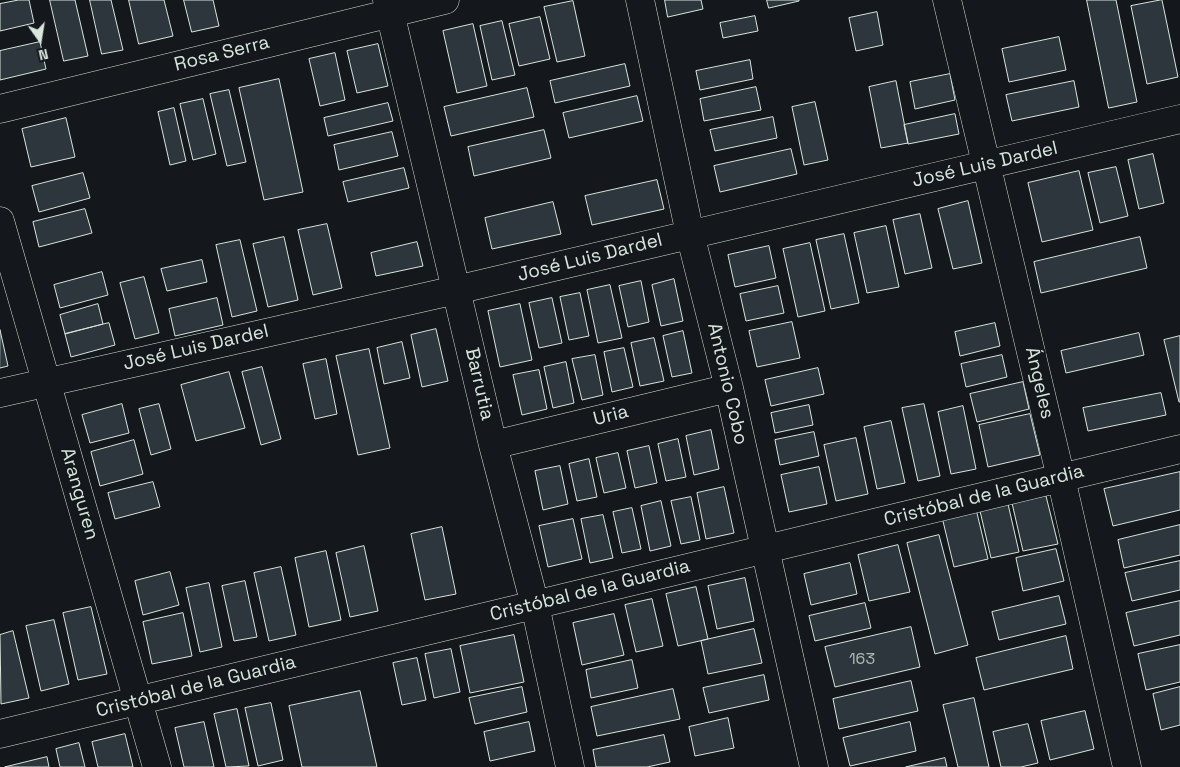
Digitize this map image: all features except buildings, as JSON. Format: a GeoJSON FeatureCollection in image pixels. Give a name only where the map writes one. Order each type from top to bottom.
{"type":"FeatureCollection","features":[{"type":"Feature","properties":{"kind":"street","name":"Rosa Serra"},"geometry":{"type":"LineString","coordinates":[[0,109],[389,7],[445,0]]}},
{"type":"Feature","properties":{"kind":"street","name":"Antonio Cobo"},"geometry":{"type":"LineString","coordinates":[[640,0],[690,234],[729,388],[814,767]]}},
{"type":"Feature","properties":{"kind":"street","name":"Ángeles"},"geometry":{"type":"LineString","coordinates":[[947,0],[1061,478],[1127,767]]}},
{"type":"Feature","properties":{"kind":"street","name":"Barrutia"},"geometry":{"type":"LineString","coordinates":[[389,7],[493,445],[535,605],[570,767]]}},
{"type":"Feature","properties":{"kind":"street","name":"José Luis Dardel"},"geometry":{"type":"LineString","coordinates":[[0,393],[456,290],[1180,119]]}},
{"type":"Feature","properties":{"kind":"street","name":"Aranguren"},"geometry":{"type":"LineString","coordinates":[[0,221],[157,767]]}},
{"type":"Feature","properties":{"kind":"street","name":"Uria"},"geometry":{"type":"LineString","coordinates":[[493,445],[729,388]]}},
{"type":"Feature","properties":{"kind":"street","name":"Cristóbal de la Guardia"},"geometry":{"type":"LineString","coordinates":[[0,734],[1180,449]]}}]}
